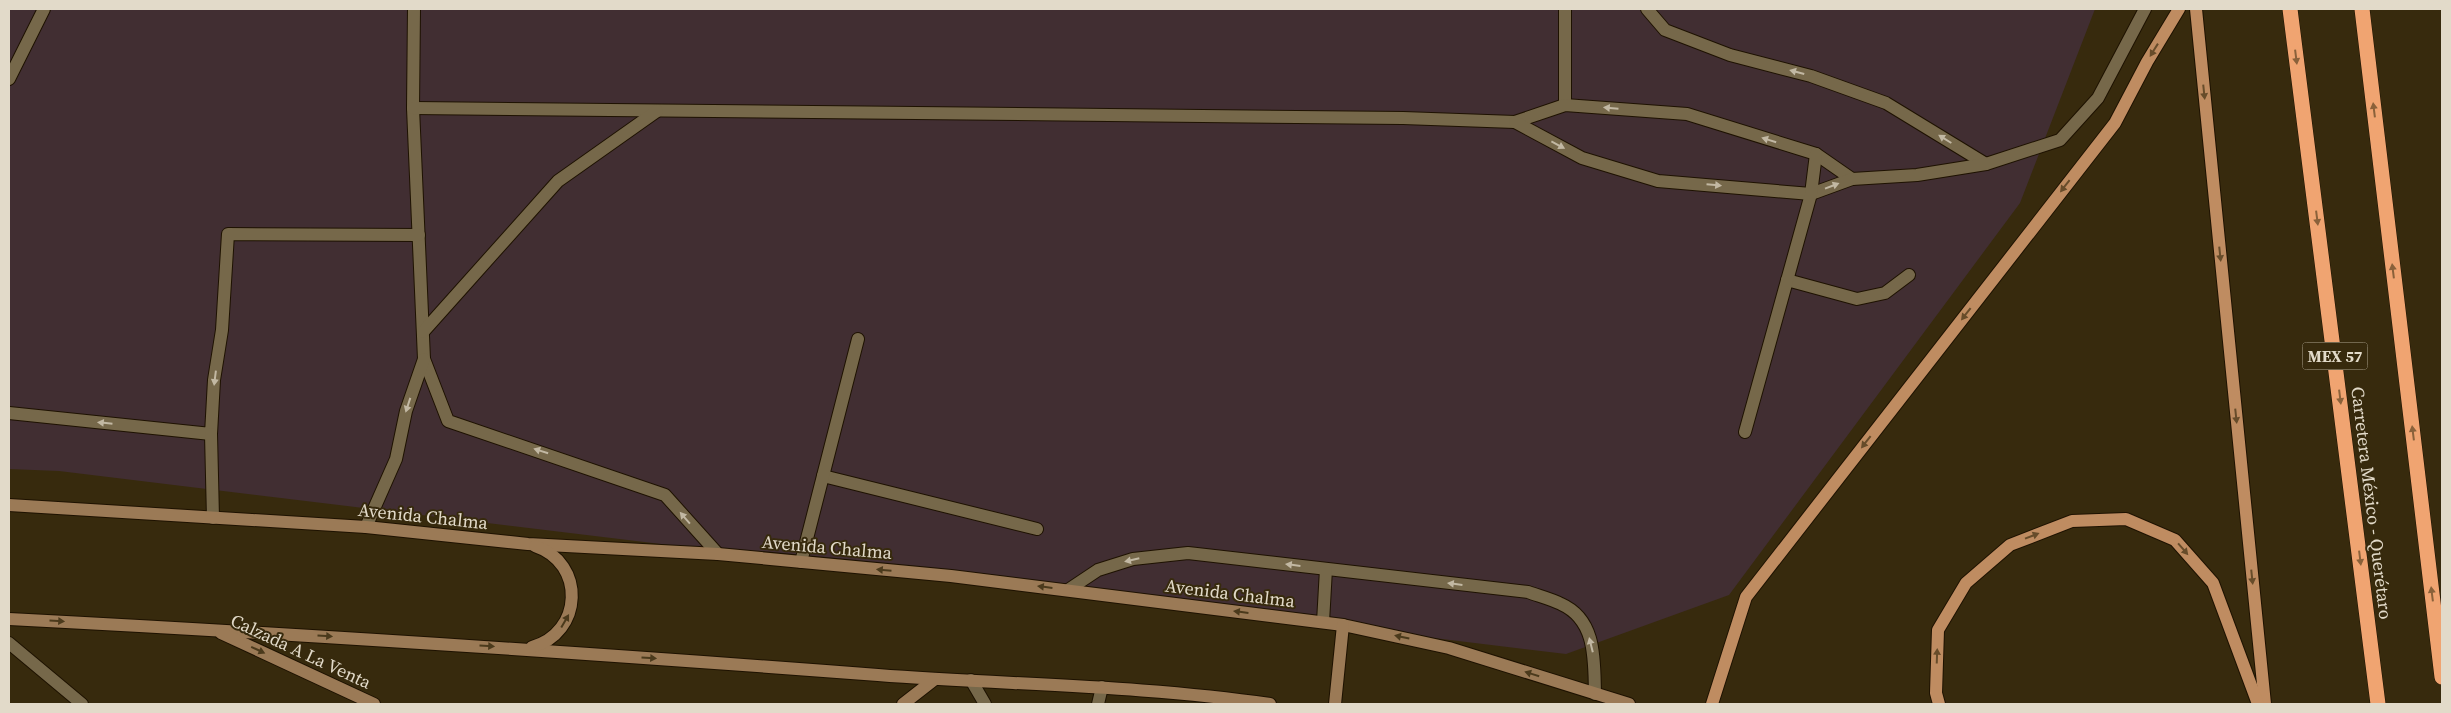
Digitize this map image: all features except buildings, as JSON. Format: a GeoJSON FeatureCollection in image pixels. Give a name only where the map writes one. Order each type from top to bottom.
{"type":"FeatureCollection","features":[{"type":"Feature","properties":{"kind":"highway","name":"Carretera México - Querétaro"},"geometry":{"type":"LineString","coordinates":[[2290,9],[2378,704]]}},
{"type":"Feature","properties":{"kind":"highway"},"geometry":{"type":"LineString","coordinates":[[2362,9],[2442,677]]}},
{"type":"Feature","properties":{"kind":"main road"},"geometry":{"type":"LineString","coordinates":[[1712,704],[1746,597],[2115,123],[2147,62],[2179,9]]}},
{"type":"Feature","properties":{"kind":"main road"},"geometry":{"type":"LineString","coordinates":[[2196,9],[2265,704]]}},
{"type":"Feature","properties":{"kind":"main road","name":"Avenida Chalma"},"geometry":{"type":"LineString","coordinates":[[9,505],[366,527],[528,544],[718,554],[951,576],[1068,590],[1343,625],[1449,648],[1629,704]]}},
{"type":"Feature","properties":{"kind":"main road"},"geometry":{"type":"LineString","coordinates":[[1938,704],[1936,693],[1938,630],[1966,583],[2010,545],[2072,521],[2126,520],[2175,540],[2213,583],[2258,704]]}},
{"type":"Feature","properties":{"kind":"main road"},"geometry":{"type":"LineString","coordinates":[[527,648],[541,645],[553,637],[563,626],[570,613],[572,600],[571,584],[565,570],[556,558],[543,549],[528,544]]}},
{"type":"Feature","properties":{"kind":"main road"},"geometry":{"type":"LineString","coordinates":[[9,619],[527,648],[935,679],[1102,687],[1201,699],[1270,704]]}},
{"type":"Feature","properties":{"kind":"main road"},"geometry":{"type":"LineString","coordinates":[[1336,704],[1343,625]]}},
{"type":"Feature","properties":{"kind":"main road","name":"Calzada A La Venta"},"geometry":{"type":"LineString","coordinates":[[214,630],[374,704]]}},
{"type":"Feature","properties":{"kind":"main road"},"geometry":{"type":"LineString","coordinates":[[903,704],[935,679]]}},
{"type":"Feature","properties":{"kind":"lane"},"geometry":{"type":"LineString","coordinates":[[9,79],[44,9]]}},
{"type":"Feature","properties":{"kind":"lane"},"geometry":{"type":"LineString","coordinates":[[414,9],[413,108],[424,359],[448,421],[665,495],[718,554]]}},
{"type":"Feature","properties":{"kind":"lane"},"geometry":{"type":"LineString","coordinates":[[1565,9],[1565,105]]}},
{"type":"Feature","properties":{"kind":"lane"},"geometry":{"type":"LineString","coordinates":[[1647,9],[1665,30],[1730,55],[1811,76],[1886,103],[1986,164]]}},
{"type":"Feature","properties":{"kind":"lane"},"geometry":{"type":"LineString","coordinates":[[1515,122],[1582,158],[1658,181],[1811,194],[1852,179],[1916,175],[1986,164],[2060,140],[2098,98],[2145,9]]}},
{"type":"Feature","properties":{"kind":"lane"},"geometry":{"type":"LineString","coordinates":[[413,108],[1403,118],[1515,122],[1565,105],[1687,114],[1816,154],[1852,179]]}},
{"type":"Feature","properties":{"kind":"lane"},"geometry":{"type":"LineString","coordinates":[[423,332],[558,181],[657,111]]}},
{"type":"Feature","properties":{"kind":"lane"},"geometry":{"type":"LineString","coordinates":[[1745,432],[1811,194],[1816,154]]}},
{"type":"Feature","properties":{"kind":"lane"},"geometry":{"type":"LineString","coordinates":[[214,518],[211,434],[214,380],[222,330],[228,234],[418,235]]}},
{"type":"Feature","properties":{"kind":"lane"},"geometry":{"type":"LineString","coordinates":[[1787,280],[1857,298],[1885,293],[1909,275]]}},
{"type":"Feature","properties":{"kind":"lane"},"geometry":{"type":"LineString","coordinates":[[801,562],[858,339]]}},
{"type":"Feature","properties":{"kind":"lane"},"geometry":{"type":"LineString","coordinates":[[366,527],[396,459],[406,411],[424,359]]}},
{"type":"Feature","properties":{"kind":"lane"},"geometry":{"type":"LineString","coordinates":[[9,413],[211,434]]}},
{"type":"Feature","properties":{"kind":"lane"},"geometry":{"type":"LineString","coordinates":[[823,476],[1037,530]]}},
{"type":"Feature","properties":{"kind":"lane"},"geometry":{"type":"LineString","coordinates":[[1068,590],[1098,570],[1133,559],[1188,553],[1528,592],[1563,604],[1584,623],[1593,647],[1595,694]]}},
{"type":"Feature","properties":{"kind":"lane"},"geometry":{"type":"LineString","coordinates":[[1323,622],[1326,569]]}},
{"type":"Feature","properties":{"kind":"lane"},"geometry":{"type":"LineString","coordinates":[[9,643],[82,704]]}},
{"type":"Feature","properties":{"kind":"lane"},"geometry":{"type":"LineString","coordinates":[[971,680],[985,704]]}},
{"type":"Feature","properties":{"kind":"lane"},"geometry":{"type":"LineString","coordinates":[[1098,704],[1102,687]]}},
{"type":"Feature","properties":{"kind":"shaded area"},"geometry":{"type":"Polygon","coordinates":[[[9,9],[2095,9],[2020,203],[1729,595],[1566,654],[59,471],[9,469],[9,9]]]}}]}
